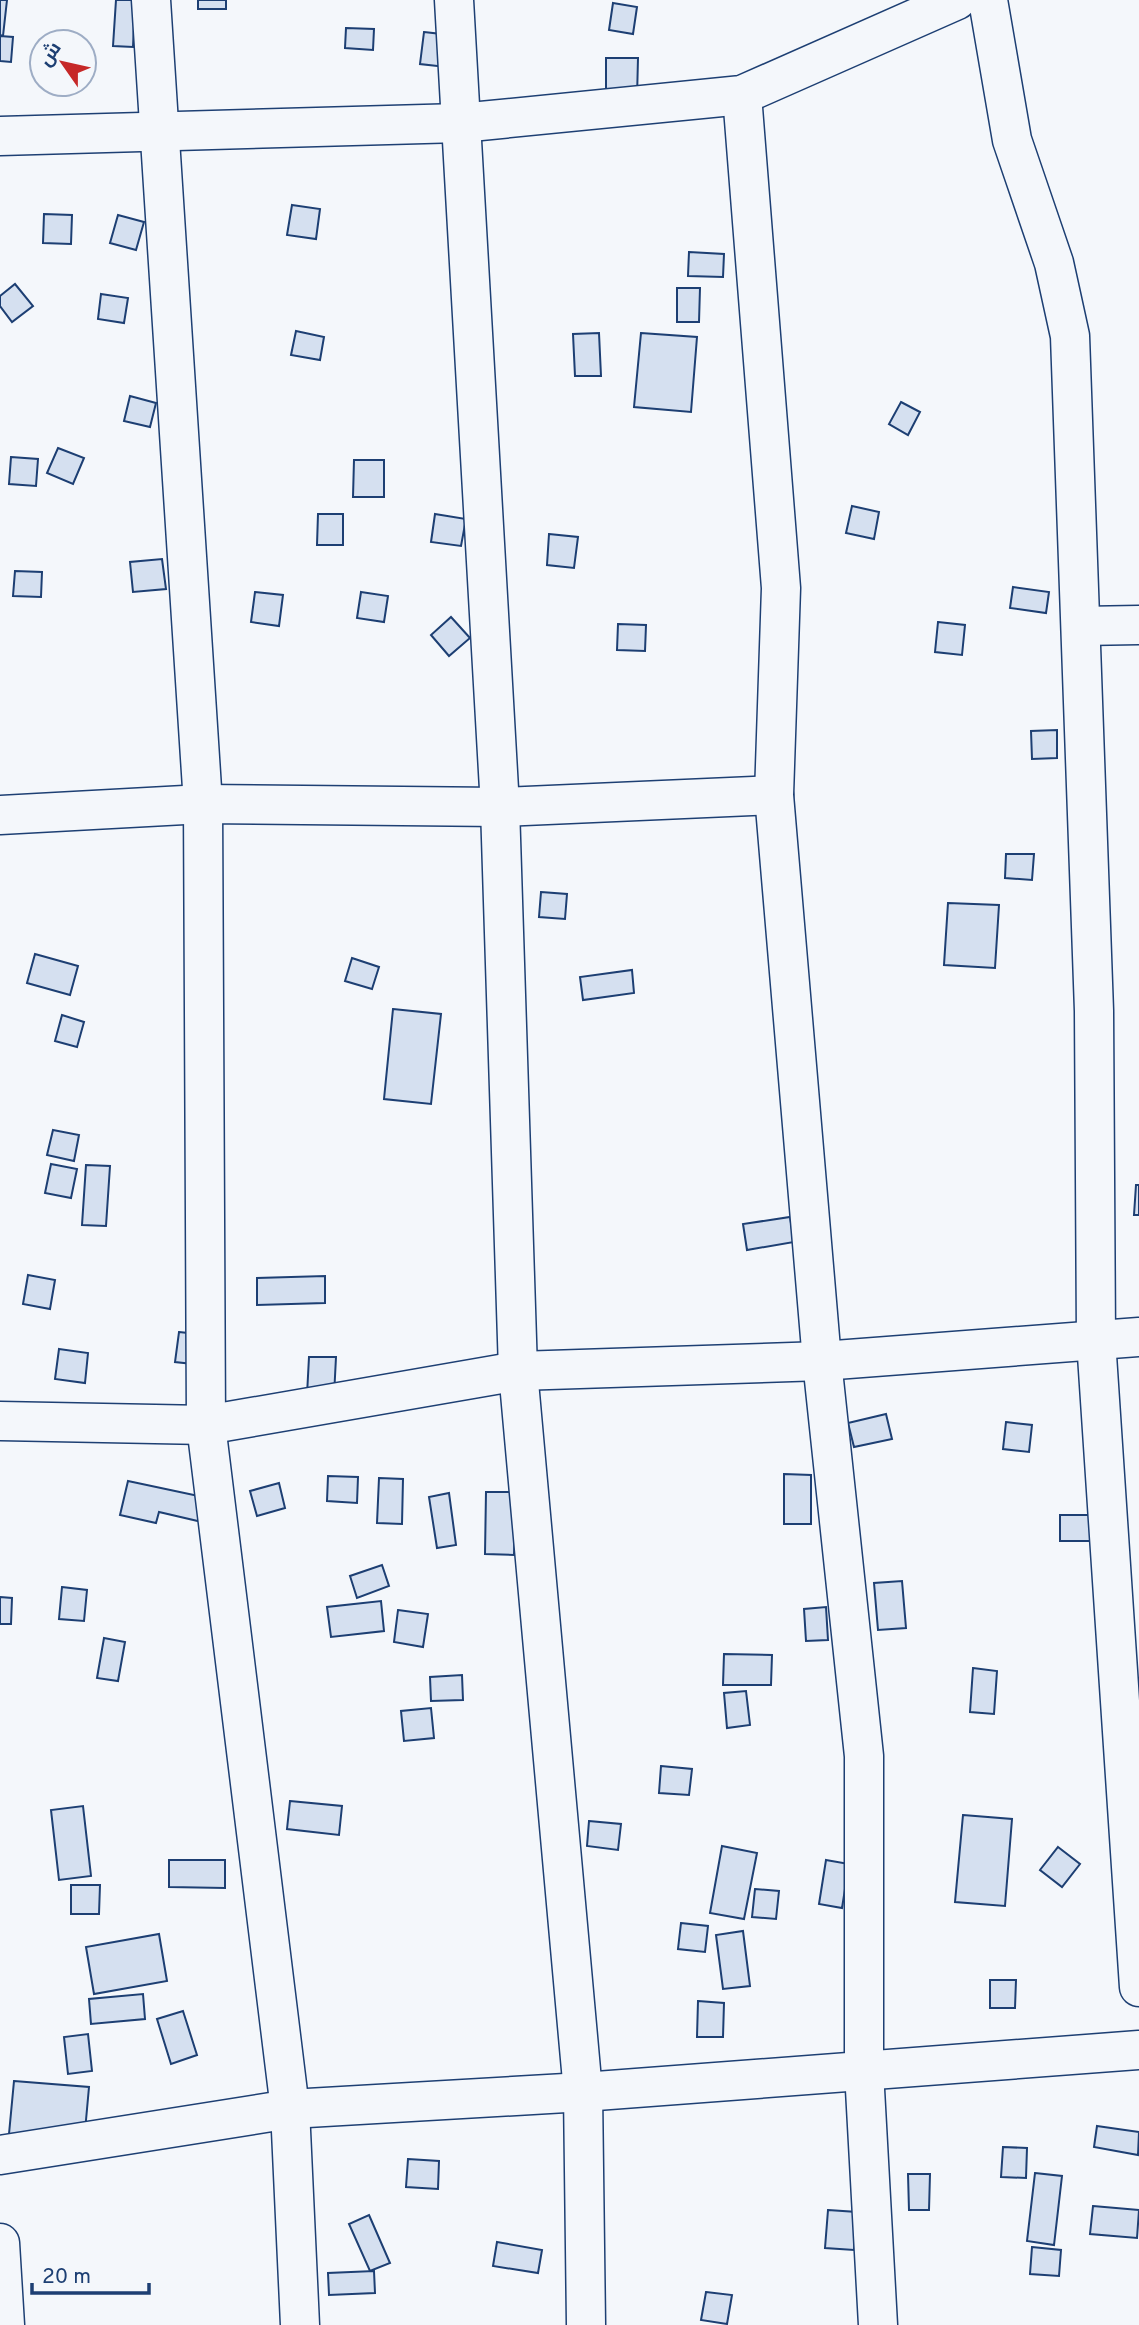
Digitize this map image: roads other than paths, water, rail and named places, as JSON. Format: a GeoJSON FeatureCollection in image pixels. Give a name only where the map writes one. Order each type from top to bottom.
{"type":"FeatureCollection","features":[{"type":"Feature","properties":{"kind":"street"},"geometry":{"type":"LineString","coordinates":[[151,0],[203,804],[206,1425],[290,2109],[300,2325]]}},
{"type":"Feature","properties":{"kind":"street"},"geometry":{"type":"LineString","coordinates":[[454,0],[500,807],[518,1371],[583,2092],[586,2325]]}},
{"type":"Feature","properties":{"kind":"street"},"geometry":{"type":"LineString","coordinates":[[0,136],[460,123],[742,95],[957,0]]}},
{"type":"Feature","properties":{"kind":"street"},"geometry":{"type":"LineString","coordinates":[[988,0],[1012,140],[1054,263],[1070,336],[1094,1011],[1096,1340],[1139,1987]]}},
{"type":"Feature","properties":{"kind":"street"},"geometry":{"type":"LineString","coordinates":[[742,95],[781,588],[774,795],[822,1361],[863,1756],[864,2071],[878,2325]]}},
{"type":"Feature","properties":{"kind":"street"},"geometry":{"type":"LineString","coordinates":[[1081,626],[1139,625]]}},
{"type":"Feature","properties":{"kind":"street"},"geometry":{"type":"LineString","coordinates":[[0,815],[203,804],[500,807],[774,795]]}},
{"type":"Feature","properties":{"kind":"street"},"geometry":{"type":"LineString","coordinates":[[0,1421],[206,1425],[518,1371],[822,1361],[1139,1337]]}},
{"type":"Feature","properties":{"kind":"street"},"geometry":{"type":"LineString","coordinates":[[0,2155],[290,2109],[583,2092],[1139,2050]]}},
{"type":"Feature","properties":{"kind":"street"},"geometry":{"type":"LineString","coordinates":[[0,2243],[5,2325]]}}]}
